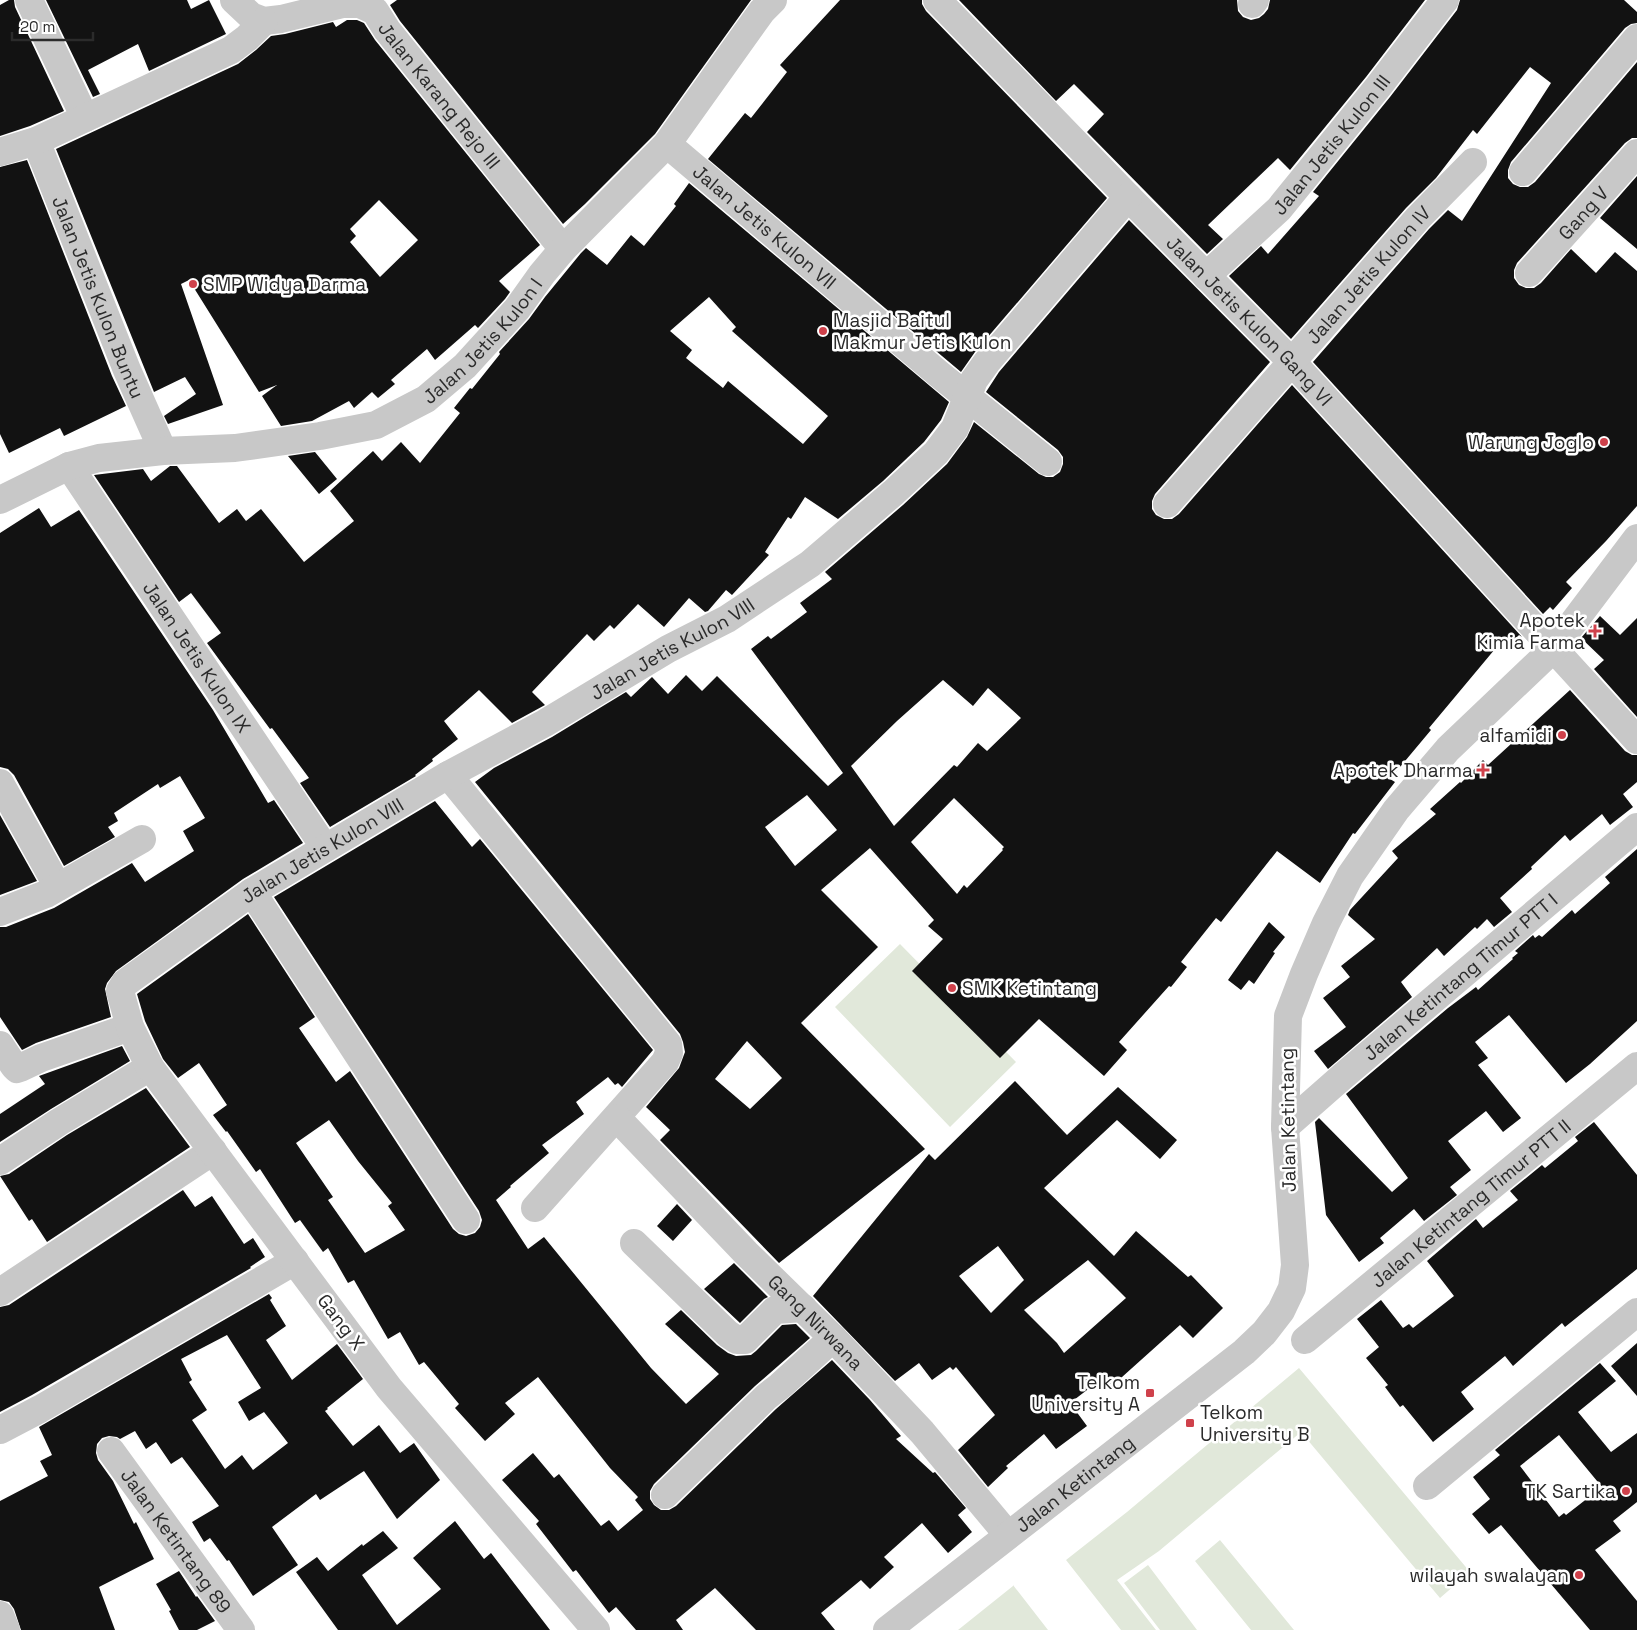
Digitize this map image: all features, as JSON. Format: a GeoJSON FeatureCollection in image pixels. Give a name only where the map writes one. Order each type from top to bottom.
{"type":"FeatureCollection","features":[{"type":"Feature","properties":{"kind":"street"},"geometry":{"type":"LineString","coordinates":[[29,0],[85,118]]}},
{"type":"Feature","properties":{"kind":"street"},"geometry":{"type":"LineString","coordinates":[[0,152],[36,141],[231,50],[247,38],[264,21],[251,16],[234,0]]}},
{"type":"Feature","properties":{"kind":"street","name":"Jalan Jetis Kulon I"},"geometry":{"type":"LineString","coordinates":[[0,500],[69,466],[99,458],[162,451],[235,448],[320,436],[376,425],[426,399],[465,366],[517,309],[563,249],[667,144],[762,12],[773,0]]}},
{"type":"Feature","properties":{"kind":"street","name":"Jalan Jetis Kulon Gang VI"},"geometry":{"type":"LineString","coordinates":[[938,0],[1128,197],[1292,362],[1637,740]]}},
{"type":"Feature","properties":{"kind":"street","name":"Jalan Jetis Kulon III"},"geometry":{"type":"LineString","coordinates":[[1206,276],[1280,209],[1445,0]]}},
{"type":"Feature","properties":{"kind":"street","name":"Jalan Karang Rejo III"},"geometry":{"type":"LineString","coordinates":[[264,21],[281,19],[343,4],[360,4],[375,12],[387,30],[563,249]]}},
{"type":"Feature","properties":{"kind":"street"},"geometry":{"type":"LineString","coordinates":[[1523,172],[1637,38]]}},
{"type":"Feature","properties":{"kind":"street","name":"Jalan Jetis Kulon Buntu"},"geometry":{"type":"LineString","coordinates":[[36,141],[127,370],[162,451]]}},
{"type":"Feature","properties":{"kind":"street","name":"Jalan Jetis Kulon VII"},"geometry":{"type":"LineString","coordinates":[[667,144],[967,398],[1048,462]]}},
{"type":"Feature","properties":{"kind":"street","name":"Gang V"},"geometry":{"type":"LineString","coordinates":[[1529,273],[1637,153]]}},
{"type":"Feature","properties":{"kind":"street","name":"Jalan Jetis Kulon IV"},"geometry":{"type":"LineString","coordinates":[[1168,504],[1418,218],[1473,162]]}},
{"type":"Feature","properties":{"kind":"street","name":"Jalan Jetis Kulon VIII"},"geometry":{"type":"LineString","coordinates":[[120,991],[125,983],[252,892],[448,775],[545,723],[668,649],[727,619],[810,564],[893,493],[936,453],[955,428],[974,380],[987,362],[1128,197]]}},
{"type":"Feature","properties":{"kind":"street","name":"Jalan Jetis Kulon IX"},"geometry":{"type":"LineString","coordinates":[[69,466],[325,848]]}},
{"type":"Feature","properties":{"kind":"street","name":"Jalan Ketintang"},"geometry":{"type":"LineString","coordinates":[[887,1630],[1244,1352],[1264,1333],[1281,1311],[1292,1288],[1294,1265],[1285,1126],[1288,1016],[1326,923],[1350,876],[1396,810],[1448,749],[1554,648],[1637,538]]}},
{"type":"Feature","properties":{"kind":"street"},"geometry":{"type":"LineString","coordinates":[[448,775],[668,1044],[669,1052],[665,1062],[617,1118],[534,1208]]}},
{"type":"Feature","properties":{"kind":"street"},"geometry":{"type":"LineString","coordinates":[[0,783],[58,887]]}},
{"type":"Feature","properties":{"kind":"street","name":"Jalan Ketintang Timur PTT I"},"geometry":{"type":"LineString","coordinates":[[1285,1126],[1637,827]]}},
{"type":"Feature","properties":{"kind":"street"},"geometry":{"type":"LineString","coordinates":[[0,912],[46,894],[142,839]]}},
{"type":"Feature","properties":{"kind":"street"},"geometry":{"type":"LineString","coordinates":[[252,892],[466,1220]]}},
{"type":"Feature","properties":{"kind":"street","name":"Gang X"},"geometry":{"type":"LineString","coordinates":[[120,991],[130,1027],[150,1067],[390,1388],[596,1630]]}},
{"type":"Feature","properties":{"kind":"street"},"geometry":{"type":"LineString","coordinates":[[0,1045],[17,1069],[41,1058],[130,1027]]}},
{"type":"Feature","properties":{"kind":"street","name":"Jalan Ketintang Timur PTT II"},"geometry":{"type":"LineString","coordinates":[[1305,1340],[1637,1066]]}},
{"type":"Feature","properties":{"kind":"street"},"geometry":{"type":"LineString","coordinates":[[0,1161],[59,1122],[150,1067]]}},
{"type":"Feature","properties":{"kind":"street","name":"Gang Nirwana"},"geometry":{"type":"LineString","coordinates":[[617,1118],[746,1253],[833,1338],[922,1432],[1008,1534]]}},
{"type":"Feature","properties":{"kind":"street"},"geometry":{"type":"LineString","coordinates":[[0,1292],[213,1151]]}},
{"type":"Feature","properties":{"kind":"street"},"geometry":{"type":"LineString","coordinates":[[634,1243],[728,1334],[737,1340],[745,1340],[775,1310],[803,1308]]}},
{"type":"Feature","properties":{"kind":"street"},"geometry":{"type":"LineString","coordinates":[[0,1430],[40,1409],[295,1261]]}},
{"type":"Feature","properties":{"kind":"street"},"geometry":{"type":"LineString","coordinates":[[1427,1486],[1637,1312]]}},
{"type":"Feature","properties":{"kind":"street"},"geometry":{"type":"LineString","coordinates":[[665,1495],[766,1397],[833,1338]]}},
{"type":"Feature","properties":{"kind":"street","name":"Jalan Ketintang 89"},"geometry":{"type":"LineString","coordinates":[[111,1451],[241,1630]]}},
{"type":"Feature","properties":{"kind":"street"},"geometry":{"type":"LineString","coordinates":[[0,1615],[6,1630]]}},
{"type":"Feature","properties":{"kind":"shaded area"},"geometry":{"type":"Polygon","coordinates":[[[900,944],[1016,1062],[950,1127],[835,1007],[900,944]]]}},
{"type":"Feature","properties":{"kind":"shaded area"},"geometry":{"type":"Polygon","coordinates":[[[1299,1368],[1470,1572],[1440,1598],[1301,1432],[1159,1551],[1117,1580],[1156,1630],[1121,1630],[1066,1560],[1127,1512],[1299,1368]]]}},
{"type":"Feature","properties":{"kind":"shaded area"},"geometry":{"type":"Polygon","coordinates":[[[1220,1540],[1294,1630],[1251,1630],[1195,1561],[1220,1540]]]}},
{"type":"Feature","properties":{"kind":"shaded area"},"geometry":{"type":"Polygon","coordinates":[[[1148,1565],[1197,1630],[1160,1630],[1124,1583],[1148,1565]]]}},
{"type":"Feature","properties":{"kind":"shaded area"},"geometry":{"type":"Polygon","coordinates":[[[1013,1586],[1048,1630],[958,1630],[1013,1586]]]}},
{"type":"Feature","properties":{"kind":"building"},"geometry":{"type":"Polygon","coordinates":[[[9,0],[14,0],[15,7],[64,111],[30,126],[0,136],[0,5],[9,0]]]}},
{"type":"Feature","properties":{"kind":"building"},"geometry":{"type":"Polygon","coordinates":[[[46,0],[187,0],[191,9],[209,0],[226,34],[149,71],[138,44],[88,70],[100,94],[93,97],[46,0]]]}},
{"type":"Feature","properties":{"kind":"building"},"geometry":{"type":"Polygon","coordinates":[[[397,0],[751,0],[655,134],[563,224],[400,21],[390,5],[397,0]]]}},
{"type":"Feature","properties":{"kind":"building"},"geometry":{"type":"Polygon","coordinates":[[[840,0],[922,0],[926,11],[1107,198],[975,352],[961,372],[708,159],[745,113],[751,118],[787,72],[780,65],[840,0]]]}},
{"type":"Feature","properties":{"kind":"building"},"geometry":{"type":"Polygon","coordinates":[[[959,0],[1237,0],[1238,11],[1243,17],[1251,20],[1259,18],[1264,14],[1268,9],[1270,0],[1425,0],[1366,77],[1290,170],[1278,158],[1208,225],[1223,239],[1207,254],[1087,132],[1104,114],[1074,84],[1056,101],[959,0]]]}},
{"type":"Feature","properties":{"kind":"building"},"geometry":{"type":"Polygon","coordinates":[[[1460,0],[1624,0],[1637,12],[1637,23],[1625,28],[1511,162],[1508,170],[1508,178],[1513,184],[1520,187],[1528,187],[1535,182],[1637,62],[1637,138],[1632,138],[1625,143],[1517,263],[1514,270],[1514,278],[1519,285],[1526,288],[1534,288],[1541,283],[1571,249],[1596,273],[1615,252],[1637,271],[1637,506],[1566,582],[1572,588],[1553,610],[1550,607],[1543,614],[1313,362],[1429,229],[1448,210],[1462,221],[1551,83],[1530,67],[1477,134],[1473,130],[1436,178],[1406,208],[1291,339],[1229,276],[1261,246],[1268,254],[1319,196],[1313,192],[1457,10],[1460,0]]]}},
{"type":"Feature","properties":{"kind":"building"},"geometry":{"type":"Polygon","coordinates":[[[347,20],[357,20],[364,23],[375,40],[540,245],[499,281],[510,292],[505,299],[478,328],[475,325],[435,360],[427,349],[391,380],[395,384],[378,398],[372,392],[354,408],[349,401],[312,421],[281,426],[262,396],[277,385],[259,392],[189,280],[181,284],[223,405],[168,424],[164,416],[196,394],[185,377],[154,392],[56,149],[238,64],[271,36],[333,22],[336,27],[347,20]],[[379,200],[350,229],[356,236],[350,242],[380,277],[418,240],[379,200]]]}},
{"type":"Feature","properties":{"kind":"building"},"geometry":{"type":"Polygon","coordinates":[[[27,160],[112,376],[126,406],[64,436],[60,428],[9,453],[0,434],[0,167],[27,160]]]}},
{"type":"Feature","properties":{"kind":"building"},"geometry":{"type":"Polygon","coordinates":[[[1637,176],[1637,249],[1600,218],[1637,176]]]}},
{"type":"Feature","properties":{"kind":"building"},"geometry":{"type":"Polygon","coordinates":[[[689,183],[949,402],[941,420],[924,442],[883,481],[838,519],[805,497],[791,519],[788,517],[765,552],[769,555],[732,595],[726,590],[708,611],[705,612],[689,598],[664,627],[638,604],[614,629],[610,625],[594,641],[587,634],[532,692],[545,705],[512,723],[479,690],[444,721],[458,739],[432,759],[433,761],[416,776],[330,827],[300,783],[309,778],[272,728],[270,729],[207,643],[221,633],[191,593],[179,602],[94,475],[143,469],[151,481],[170,466],[177,466],[219,523],[237,509],[246,521],[261,509],[304,562],[354,521],[330,491],[373,451],[382,461],[401,442],[420,463],[460,413],[454,408],[470,388],[472,389],[500,354],[499,352],[529,319],[581,253],[586,248],[607,265],[631,235],[644,246],[676,206],[674,204],[689,183]],[[709,297],[670,331],[692,350],[686,358],[723,388],[728,381],[803,444],[828,416],[732,331],[736,327],[709,297]]]}},
{"type":"Feature","properties":{"kind":"building"},"geometry":{"type":"Polygon","coordinates":[[[1129,220],[1270,362],[1155,494],[1152,501],[1152,509],[1156,515],[1164,519],[1172,519],[1179,514],[1292,385],[1522,637],[1519,635],[1506,649],[1500,643],[1429,728],[1431,730],[1390,779],[1395,782],[1355,834],[1353,833],[1320,883],[1277,851],[1221,922],[1216,918],[1181,962],[1187,967],[1171,987],[1169,986],[1119,1042],[1127,1050],[1104,1076],[1039,1019],[1000,1058],[912,971],[943,939],[928,926],[934,920],[870,848],[821,890],[878,947],[801,1023],[925,1149],[779,1263],[660,1140],[670,1130],[646,1107],[679,1068],[685,1052],[680,1034],[475,782],[494,768],[552,737],[626,692],[631,697],[652,677],[668,694],[686,675],[702,691],[717,676],[828,786],[843,773],[751,649],[768,636],[771,639],[807,612],[800,603],[832,579],[825,572],[903,505],[947,464],[967,437],[974,422],[1039,474],[1053,477],[1060,472],[1063,457],[1058,450],[986,392],[999,372],[1129,220]],[[943,680],[851,766],[894,826],[954,765],[957,767],[978,743],[987,751],[1021,718],[988,688],[973,706],[943,680]],[[807,795],[765,827],[795,866],[837,830],[807,795]],[[954,798],[911,842],[957,894],[964,885],[967,888],[1004,847],[954,798]],[[747,1041],[715,1079],[750,1109],[782,1078],[747,1041]]]}},
{"type":"Feature","properties":{"kind":"building"},"geometry":{"type":"Polygon","coordinates":[[[315,452],[337,479],[319,494],[288,456],[315,452]]]}},
{"type":"Feature","properties":{"kind":"building"},"geometry":{"type":"Polygon","coordinates":[[[39,508],[51,527],[79,510],[213,710],[268,803],[274,800],[303,843],[243,879],[116,971],[105,989],[111,1017],[36,1043],[22,1050],[0,1017],[0,927],[6,927],[54,908],[132,863],[145,882],[194,851],[183,831],[205,818],[180,776],[160,788],[158,784],[114,813],[118,821],[108,827],[115,837],[64,866],[14,775],[8,769],[0,767],[0,533],[39,508]]]}},
{"type":"Feature","properties":{"kind":"building"},"geometry":{"type":"Polygon","coordinates":[[[1600,616],[1620,635],[1637,618],[1637,717],[1594,669],[1604,660],[1581,638],[1600,616]]]}},
{"type":"Feature","properties":{"kind":"building"},"geometry":{"type":"Polygon","coordinates":[[[1570,690],[1625,751],[1632,755],[1637,755],[1637,782],[1623,794],[1633,807],[1610,825],[1602,814],[1570,841],[1565,835],[1500,898],[1512,912],[1494,927],[1487,919],[1477,929],[1475,927],[1444,956],[1437,948],[1401,982],[1412,997],[1328,1069],[1314,1051],[1346,1027],[1323,998],[1350,977],[1341,966],[1375,939],[1348,915],[1350,910],[1398,858],[1392,851],[1436,814],[1430,809],[1461,783],[1483,760],[1488,765],[1570,690]]]}},
{"type":"Feature","properties":{"kind":"building"},"geometry":{"type":"Polygon","coordinates":[[[435,801],[472,847],[480,839],[653,1050],[622,1087],[618,1083],[615,1085],[608,1077],[576,1102],[584,1114],[542,1145],[549,1153],[496,1200],[528,1249],[544,1237],[651,1368],[686,1404],[719,1374],[665,1324],[681,1310],[717,1345],[736,1356],[751,1355],[782,1325],[796,1324],[810,1338],[755,1386],[654,1484],[650,1491],[650,1499],[654,1505],[661,1510],[669,1510],[676,1506],[776,1409],[832,1360],[901,1436],[896,1439],[933,1473],[935,1472],[966,1508],[958,1515],[972,1532],[948,1553],[922,1523],[884,1557],[894,1567],[870,1589],[861,1580],[821,1613],[835,1630],[756,1630],[715,1588],[676,1620],[683,1630],[636,1630],[616,1607],[609,1613],[576,1570],[573,1572],[536,1524],[539,1521],[502,1480],[533,1453],[554,1478],[559,1474],[601,1526],[609,1520],[618,1531],[643,1510],[635,1500],[638,1497],[610,1468],[538,1377],[505,1403],[515,1414],[485,1441],[455,1408],[459,1404],[424,1362],[419,1365],[400,1332],[388,1339],[354,1280],[348,1283],[328,1248],[323,1252],[300,1220],[295,1223],[260,1169],[256,1172],[227,1131],[213,1115],[227,1105],[199,1063],[178,1078],[163,1059],[145,1021],[137,994],[248,914],[315,1017],[299,1028],[336,1082],[350,1071],[453,1229],[459,1234],[466,1236],[475,1233],[480,1227],[482,1220],[479,1211],[274,897],[435,801]],[[329,1120],[296,1143],[333,1197],[328,1200],[365,1253],[405,1230],[388,1206],[392,1203],[358,1161],[329,1120]]]}},
{"type":"Feature","properties":{"kind":"building"},"geometry":{"type":"Polygon","coordinates":[[[0,815],[37,881],[0,895],[0,815]]]}},
{"type":"Feature","properties":{"kind":"building"},"geometry":{"type":"Polygon","coordinates":[[[1637,849],[1637,1021],[1566,1083],[1509,1015],[1475,1042],[1488,1058],[1478,1065],[1521,1118],[1503,1132],[1486,1111],[1448,1141],[1471,1170],[1450,1187],[1457,1195],[1424,1221],[1414,1209],[1380,1238],[1384,1243],[1359,1262],[1326,1215],[1315,1122],[1319,1118],[1392,1192],[1408,1178],[1346,1094],[1448,1008],[1476,987],[1478,990],[1513,959],[1518,953],[1515,951],[1533,935],[1535,938],[1539,935],[1542,937],[1572,910],[1575,914],[1610,883],[1605,877],[1637,849]]]}},
{"type":"Feature","properties":{"kind":"building"},"geometry":{"type":"Polygon","coordinates":[[[1269,922],[1285,937],[1273,952],[1275,953],[1254,984],[1249,980],[1241,990],[1228,980],[1269,922]]]}},
{"type":"Feature","properties":{"kind":"building"},"geometry":{"type":"Polygon","coordinates":[[[122,1046],[130,1061],[0,1142],[0,1114],[45,1084],[39,1076],[122,1046]]]}},
{"type":"Feature","properties":{"kind":"building"},"geometry":{"type":"Polygon","coordinates":[[[1015,1081],[1067,1135],[1118,1087],[1177,1140],[1160,1159],[1117,1120],[1044,1188],[1114,1256],[1136,1231],[1188,1277],[1191,1275],[1223,1308],[1193,1338],[1180,1325],[1112,1386],[1104,1377],[1070,1403],[1087,1426],[1056,1449],[1044,1434],[1006,1466],[1008,1468],[988,1487],[958,1450],[995,1415],[956,1367],[953,1370],[950,1367],[932,1380],[919,1363],[895,1381],[813,1296],[929,1154],[935,1160],[1015,1081]],[[998,1246],[959,1276],[991,1313],[1024,1280],[998,1246]],[[1088,1260],[1024,1310],[1057,1343],[1064,1353],[1126,1298],[1088,1260]]]}},
{"type":"Feature","properties":{"kind":"building"},"geometry":{"type":"Polygon","coordinates":[[[146,1088],[190,1147],[47,1242],[32,1219],[29,1221],[0,1176],[9,1174],[67,1135],[146,1088]]]}},
{"type":"Feature","properties":{"kind":"building"},"geometry":{"type":"Polygon","coordinates":[[[1594,1122],[1637,1175],[1637,1269],[1565,1327],[1562,1323],[1513,1366],[1505,1356],[1461,1392],[1474,1409],[1433,1442],[1403,1405],[1400,1407],[1385,1387],[1388,1385],[1366,1358],[1379,1347],[1357,1319],[1381,1300],[1403,1328],[1409,1324],[1413,1328],[1454,1296],[1427,1261],[1476,1219],[1483,1228],[1518,1200],[1510,1191],[1542,1165],[1545,1168],[1578,1141],[1575,1137],[1594,1122]]]}},
{"type":"Feature","properties":{"kind":"building"},"geometry":{"type":"Polygon","coordinates":[[[183,1190],[195,1207],[212,1196],[244,1244],[253,1238],[265,1257],[251,1268],[0,1412],[0,1307],[9,1305],[183,1190]]]}},
{"type":"Feature","properties":{"kind":"building"},"geometry":{"type":"Polygon","coordinates":[[[677,1204],[692,1220],[673,1241],[657,1226],[677,1204]]]}},
{"type":"Feature","properties":{"kind":"building"},"geometry":{"type":"Polygon","coordinates":[[[734,1263],[768,1297],[740,1323],[704,1289],[734,1263]]]}},
{"type":"Feature","properties":{"kind":"building"},"geometry":{"type":"Polygon","coordinates":[[[269,1294],[272,1298],[270,1300],[286,1326],[266,1340],[292,1380],[337,1344],[363,1379],[325,1411],[353,1446],[379,1425],[400,1453],[414,1443],[440,1480],[397,1519],[364,1471],[320,1500],[316,1494],[272,1527],[298,1565],[253,1596],[229,1560],[227,1561],[210,1538],[204,1542],[192,1522],[219,1506],[182,1457],[171,1464],[156,1442],[146,1449],[135,1431],[120,1439],[109,1436],[102,1438],[97,1444],[96,1453],[98,1460],[113,1481],[154,1559],[99,1587],[115,1630],[21,1630],[14,1609],[9,1602],[0,1600],[0,1501],[48,1476],[40,1461],[52,1455],[39,1427],[269,1294]],[[227,1335],[181,1359],[192,1380],[189,1382],[207,1410],[192,1420],[225,1469],[242,1455],[253,1470],[288,1443],[264,1412],[249,1421],[238,1402],[261,1388],[227,1335]]]}},
{"type":"Feature","properties":{"kind":"building"},"geometry":{"type":"Polygon","coordinates":[[[1637,1343],[1637,1396],[1611,1366],[1637,1343]]]}},
{"type":"Feature","properties":{"kind":"building"},"geometry":{"type":"Polygon","coordinates":[[[1600,1363],[1616,1381],[1578,1412],[1611,1452],[1637,1433],[1637,1502],[1613,1521],[1621,1531],[1595,1550],[1637,1601],[1637,1630],[1590,1630],[1501,1525],[1489,1534],[1472,1514],[1490,1499],[1473,1477],[1500,1455],[1495,1450],[1600,1363]],[[1559,1435],[1520,1466],[1559,1517],[1564,1513],[1566,1515],[1602,1487],[1559,1435]]]}},
{"type":"Feature","properties":{"kind":"building"},"geometry":{"type":"Polygon","coordinates":[[[455,1521],[484,1559],[491,1553],[550,1630],[338,1630],[296,1572],[317,1557],[328,1571],[362,1544],[363,1546],[383,1531],[398,1548],[362,1575],[397,1625],[441,1589],[413,1558],[455,1521]]]}},
{"type":"Feature","properties":{"kind":"building"},"geometry":{"type":"Polygon","coordinates":[[[179,1571],[215,1621],[197,1630],[179,1630],[169,1611],[171,1610],[156,1584],[179,1571]]]}},
{"type":"Feature","properties":{"kind":"place","name":"SMP Widya Darma"},"geometry":{"type":"Point","coordinates":[193,284]}},
{"type":"Feature","properties":{"kind":"place","name":"Masjid Baitul Makmur Jetis Kulon"},"geometry":{"type":"Point","coordinates":[823,331]}},
{"type":"Feature","properties":{"kind":"place","name":"Warung Joglo"},"geometry":{"type":"Point","coordinates":[1604,442]}},
{"type":"Feature","properties":{"kind":"place","name":"Apotek Kimia Farma"},"geometry":{"type":"Point","coordinates":[1595,631]}},
{"type":"Feature","properties":{"kind":"place","name":"alfamidi"},"geometry":{"type":"Point","coordinates":[1562,735]}},
{"type":"Feature","properties":{"kind":"place","name":"Apotek Dharma"},"geometry":{"type":"Point","coordinates":[1483,770]}},
{"type":"Feature","properties":{"kind":"place","name":"SMK Ketintang"},"geometry":{"type":"Point","coordinates":[952,988]}},
{"type":"Feature","properties":{"kind":"place","name":"Telkom University A"},"geometry":{"type":"Point","coordinates":[1150,1393]}},
{"type":"Feature","properties":{"kind":"place","name":"Telkom University B"},"geometry":{"type":"Point","coordinates":[1190,1423]}},
{"type":"Feature","properties":{"kind":"place","name":"TK Sartika"},"geometry":{"type":"Point","coordinates":[1626,1491]}},
{"type":"Feature","properties":{"kind":"place","name":"wilayah swalayan"},"geometry":{"type":"Point","coordinates":[1579,1575]}}]}
